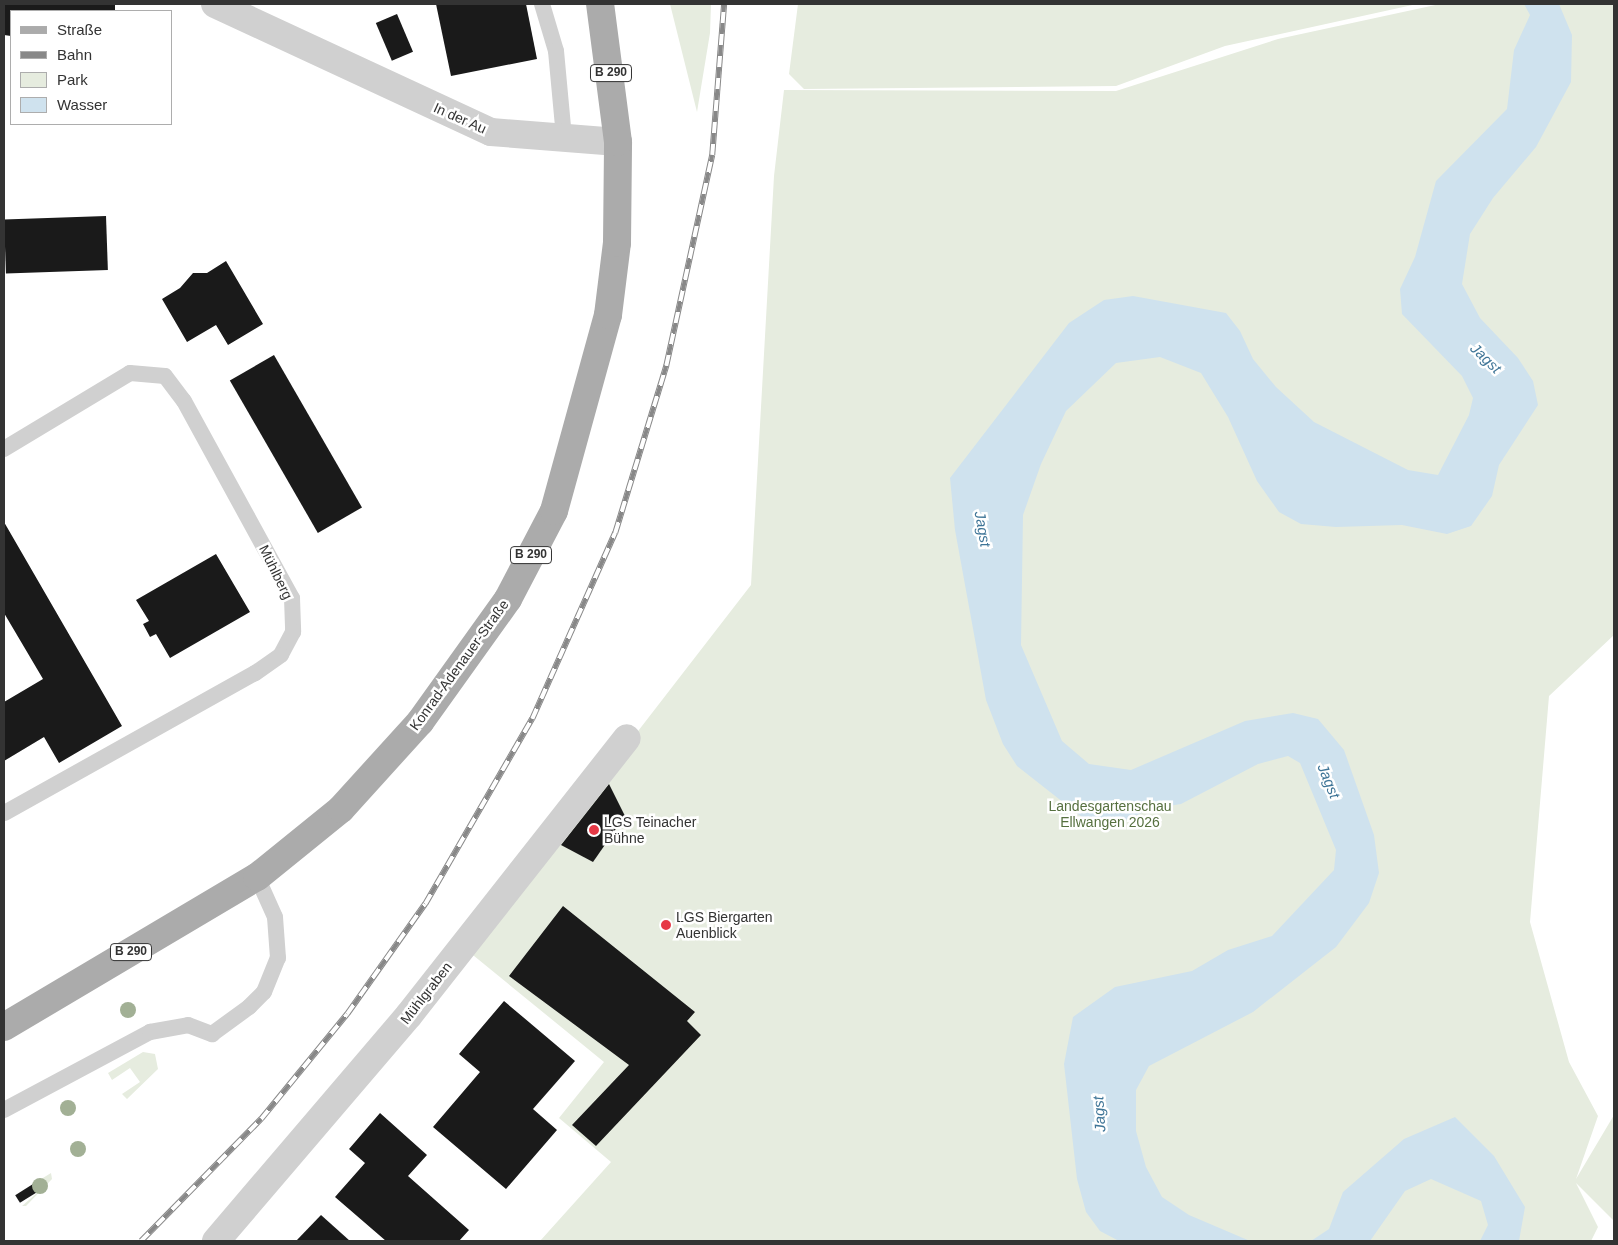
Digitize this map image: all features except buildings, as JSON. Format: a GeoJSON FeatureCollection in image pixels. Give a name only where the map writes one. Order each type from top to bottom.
{"type":"FeatureCollection","features":[{"type":"Feature","properties":{"kind":"main road","name":"B 290"},"geometry":{"type":"LineString","coordinates":[[600,4],[618,142]]}},
{"type":"Feature","properties":{"kind":"main road","name":"Konrad-Adenauer-Straße"},"geometry":{"type":"LineString","coordinates":[[4,1026],[258,877],[341,809],[420,722],[508,599],[554,511],[608,315],[617,243],[618,142]]}},
{"type":"Feature","properties":{"kind":"street","name":"In der Au"},"geometry":{"type":"LineString","coordinates":[[215,4],[491,132],[618,142]]}},
{"type":"Feature","properties":{"kind":"street","name":"Mühlgraben"},"geometry":{"type":"LineString","coordinates":[[216,1241],[409,1014],[627,738]]}},
{"type":"Feature","properties":{"kind":"lane"},"geometry":{"type":"LineString","coordinates":[[542,4],[556,51],[564,138]]}},
{"type":"Feature","properties":{"kind":"lane","name":"Mühlberg"},"geometry":{"type":"LineString","coordinates":[[4,449],[130,373],[164,376],[184,401],[292,598],[293,632],[281,655],[255,673],[4,814]]}},
{"type":"Feature","properties":{"kind":"lane"},"geometry":{"type":"LineString","coordinates":[[4,1110],[150,1032],[188,1025],[212,1034],[249,1007],[264,992],[278,958],[275,917],[258,877]]}},
{"type":"Feature","properties":{"kind":"green space"},"geometry":{"type":"Polygon","coordinates":[[[670,4],[711,4],[710,33],[697,112],[670,4]]]}},
{"type":"Feature","properties":{"kind":"green space"},"geometry":{"type":"Polygon","coordinates":[[[798,4],[1417,4],[1225,46],[1116,86],[804,89],[789,74],[798,4]]]}},
{"type":"Feature","properties":{"kind":"green space","name":"Landesgartenschau Ellwangen 2026"},"geometry":{"type":"Polygon","coordinates":[[[1440,4],[1614,4],[1614,635],[1549,696],[1530,922],[1569,1062],[1598,1116],[1576,1179],[1614,1115],[1614,1221],[1576,1183],[1598,1227],[1591,1241],[540,1241],[611,1162],[559,1118],[604,1062],[468,951],[751,585],[774,176],[784,90],[1116,91],[1278,39],[1440,4]]]}},
{"type":"Feature","properties":{"kind":"green space"},"geometry":{"type":"Polygon","coordinates":[[[143,1052],[155,1054],[158,1069],[127,1099],[122,1094],[140,1082],[130,1068],[112,1080],[108,1073],[143,1052]]]}},
{"type":"Feature","properties":{"kind":"green space"},"geometry":{"type":"Polygon","coordinates":[[[51,1173],[52,1179],[26,1206],[22,1206],[38,1192],[33,1184],[51,1173]]]}},
{"type":"Feature","properties":{"kind":"water","name":"Jagst"},"geometry":{"type":"Polygon","coordinates":[[[1524,4],[1559,4],[1572,35],[1571,82],[1536,147],[1493,198],[1470,234],[1462,284],[1480,318],[1518,358],[1533,381],[1538,405],[1499,465],[1492,496],[1471,526],[1447,534],[1402,525],[1336,527],[1301,524],[1279,512],[1257,481],[1228,417],[1201,373],[1160,357],[1116,363],[1066,411],[1041,464],[1023,515],[1021,645],[1062,741],[1089,764],[1131,770],[1245,721],[1293,713],[1318,719],[1344,750],[1374,835],[1379,873],[1369,903],[1336,947],[1253,1012],[1149,1066],[1136,1090],[1136,1131],[1146,1167],[1162,1197],[1189,1215],[1250,1241],[1119,1241],[1100,1231],[1086,1212],[1077,1179],[1064,1064],[1073,1017],[1115,987],[1192,971],[1228,950],[1272,936],[1334,870],[1336,850],[1300,763],[1288,756],[1258,764],[1181,804],[1150,809],[1117,824],[1087,821],[1017,766],[1003,744],[986,700],[955,530],[950,478],[1069,323],[1104,300],[1133,296],[1226,313],[1240,331],[1253,359],[1276,387],[1314,422],[1408,470],[1438,475],[1469,415],[1473,398],[1462,376],[1402,314],[1400,289],[1415,257],[1436,181],[1507,109],[1514,50],[1530,15],[1524,4]]]}},
{"type":"Feature","properties":{"kind":"water"},"geometry":{"type":"Polygon","coordinates":[[[1455,1117],[1494,1156],[1525,1207],[1519,1241],[1480,1241],[1488,1225],[1481,1201],[1431,1179],[1405,1191],[1370,1241],[1311,1241],[1329,1229],[1343,1192],[1404,1139],[1455,1117]]]}},
{"type":"Feature","properties":{"kind":"railway"},"geometry":{"type":"LineString","coordinates":[[141,1241],[261,1119],[347,1014],[425,904],[532,719],[615,533],[666,366],[712,155],[724,4]]}},
{"type":"Feature","properties":{"kind":"place","name":"LGS Teinacher Bühne"},"geometry":{"type":"Point","coordinates":[594,830]}},
{"type":"Feature","properties":{"kind":"place","name":"LGS Biergarten Auenblick"},"geometry":{"type":"Point","coordinates":[666,925]}}]}
